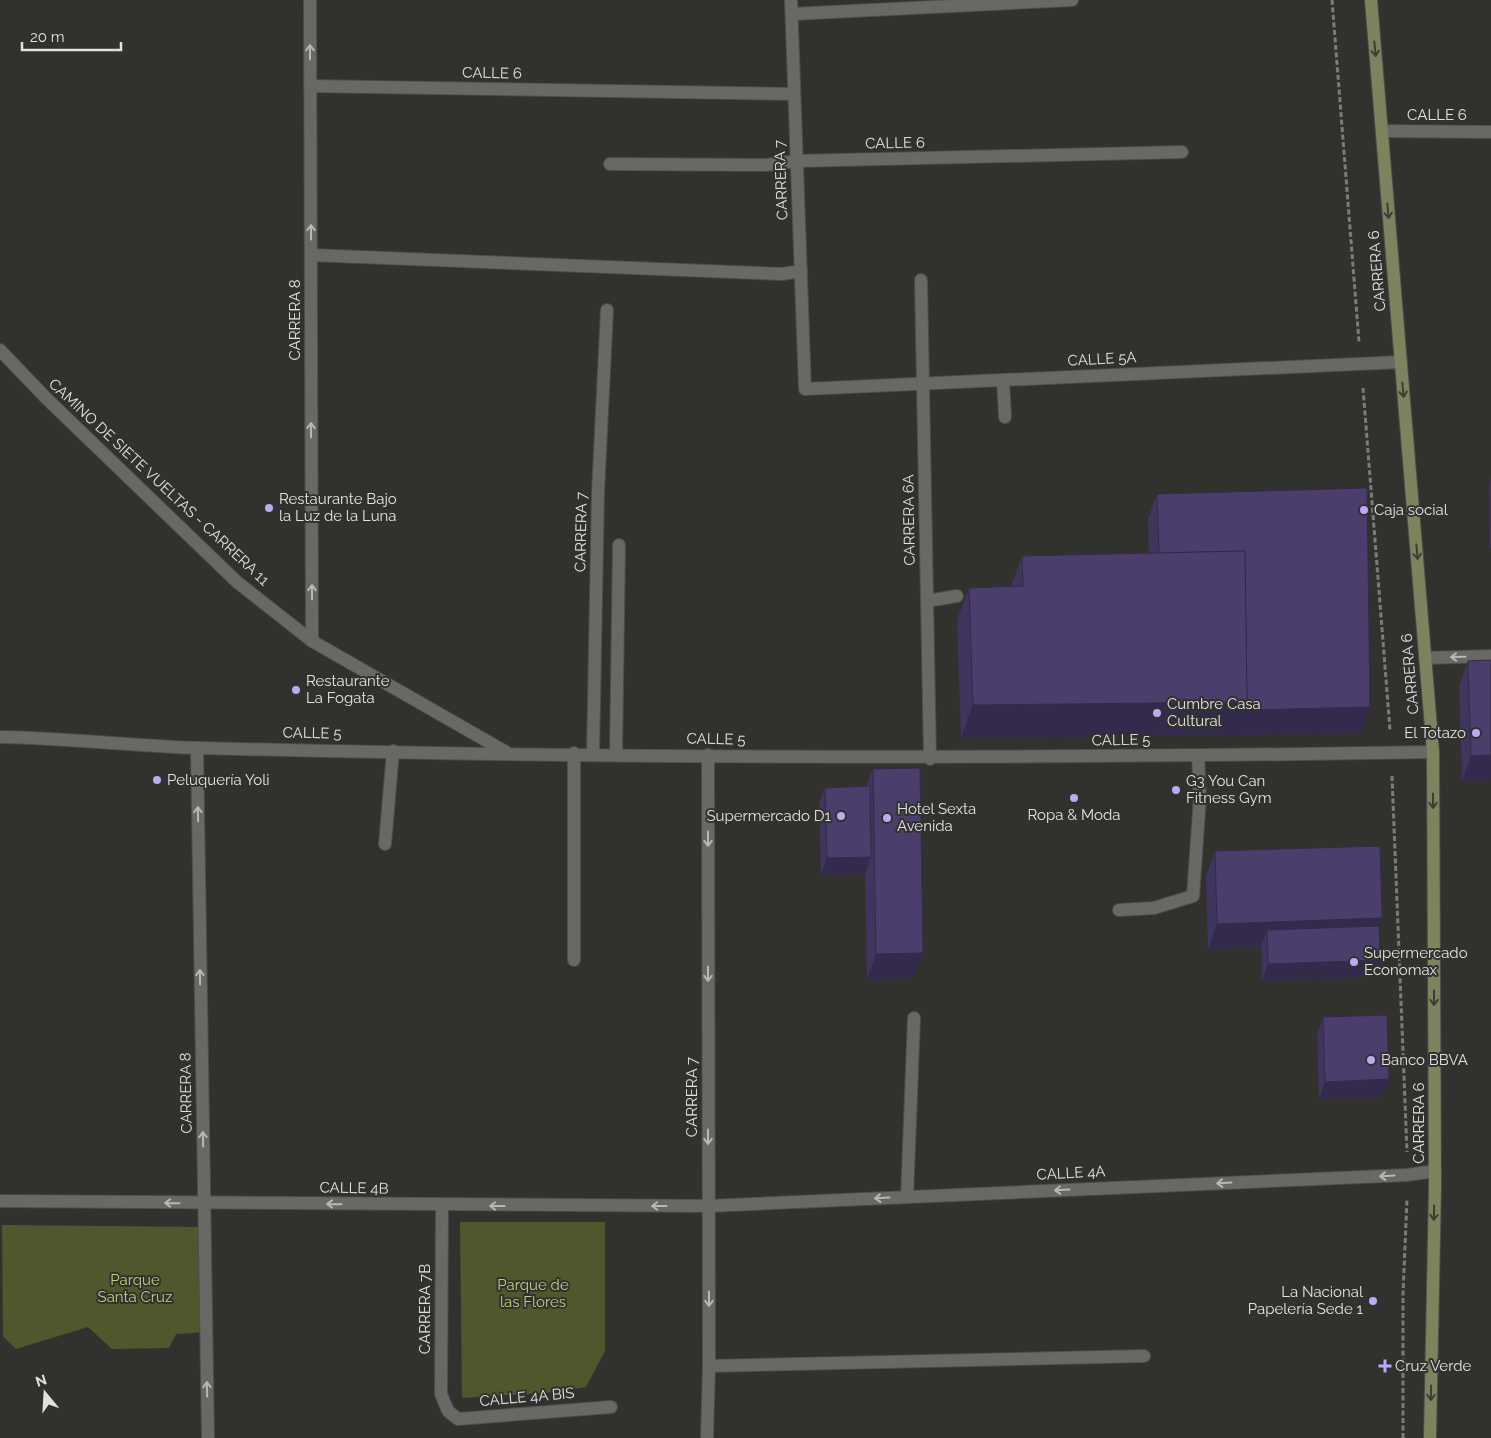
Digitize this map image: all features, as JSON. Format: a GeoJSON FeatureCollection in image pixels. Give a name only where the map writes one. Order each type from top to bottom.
{"type":"FeatureCollection","features":[{"type":"Feature","properties":{"kind":"main road","name":"CARRERA 6"},"geometry":{"type":"LineString","coordinates":[[1371,0],[1433,752],[1435,1171],[1430,1438]]}},
{"type":"Feature","properties":{"kind":"street","name":"CARRERA 8"},"geometry":{"type":"LineString","coordinates":[[310,0],[312,641]]}},
{"type":"Feature","properties":{"kind":"street","name":"CARRERA 7"},"geometry":{"type":"LineString","coordinates":[[791,0],[805,389]]}},
{"type":"Feature","properties":{"kind":"street"},"geometry":{"type":"LineString","coordinates":[[792,14],[1072,0]]}},
{"type":"Feature","properties":{"kind":"street","name":"CALLE 6"},"geometry":{"type":"LineString","coordinates":[[310,86],[794,94]]}},
{"type":"Feature","properties":{"kind":"street","name":"CALLE 6"},"geometry":{"type":"LineString","coordinates":[[1382,131],[1491,132]]}},
{"type":"Feature","properties":{"kind":"street","name":"CALLE 6"},"geometry":{"type":"LineString","coordinates":[[610,164],[766,165],[797,161],[1182,152]]}},
{"type":"Feature","properties":{"kind":"street"},"geometry":{"type":"LineString","coordinates":[[311,255],[782,274],[801,271]]}},
{"type":"Feature","properties":{"kind":"street","name":"CARRERA 6A"},"geometry":{"type":"LineString","coordinates":[[921,280],[930,759]]}},
{"type":"Feature","properties":{"kind":"street","name":"CARRERA 7"},"geometry":{"type":"LineString","coordinates":[[594,754],[598,492],[607,310]]}},
{"type":"Feature","properties":{"kind":"street","name":"CAMINO DE SIETE VUELTAS - CARRERA 11"},"geometry":{"type":"LineString","coordinates":[[0,350],[46,398],[237,582],[312,641],[507,753]]}},
{"type":"Feature","properties":{"kind":"street","name":"CALLE 5A"},"geometry":{"type":"LineString","coordinates":[[805,389],[1401,362]]}},
{"type":"Feature","properties":{"kind":"street"},"geometry":{"type":"LineString","coordinates":[[1003,380],[1005,417]]}},
{"type":"Feature","properties":{"kind":"street"},"geometry":{"type":"LineString","coordinates":[[616,754],[619,545]]}},
{"type":"Feature","properties":{"kind":"street"},"geometry":{"type":"LineString","coordinates":[[927,600],[957,596]]}},
{"type":"Feature","properties":{"kind":"street"},"geometry":{"type":"LineString","coordinates":[[1425,658],[1491,656]]}},
{"type":"Feature","properties":{"kind":"street","name":"CALLE 5"},"geometry":{"type":"LineString","coordinates":[[0,737],[53,738],[197,748],[930,759],[1433,752]]}},
{"type":"Feature","properties":{"kind":"street","name":"CARRERA 8"},"geometry":{"type":"LineString","coordinates":[[197,748],[208,1438]]}},
{"type":"Feature","properties":{"kind":"street"},"geometry":{"type":"LineString","coordinates":[[385,844],[393,751]]}},
{"type":"Feature","properties":{"kind":"street"},"geometry":{"type":"LineString","coordinates":[[574,753],[574,960]]}},
{"type":"Feature","properties":{"kind":"street","name":"CARRERA 7"},"geometry":{"type":"LineString","coordinates":[[707,1438],[709,1366],[708,755]]}},
{"type":"Feature","properties":{"kind":"street"},"geometry":{"type":"LineString","coordinates":[[1119,910],[1154,908],[1193,896],[1200,797],[1198,755]]}},
{"type":"Feature","properties":{"kind":"street"},"geometry":{"type":"LineString","coordinates":[[907,1197],[914,1018]]}},
{"type":"Feature","properties":{"kind":"street","name":"CALLE 4A"},"geometry":{"type":"LineString","coordinates":[[708,1206],[1407,1175],[1435,1171]]}},
{"type":"Feature","properties":{"kind":"street","name":"CALLE 4B"},"geometry":{"type":"LineString","coordinates":[[0,1201],[442,1206],[708,1206]]}},
{"type":"Feature","properties":{"kind":"street","name":"CARRERA 7B"},"geometry":{"type":"LineString","coordinates":[[442,1206],[441,1394],[448,1411]]}},
{"type":"Feature","properties":{"kind":"street"},"geometry":{"type":"LineString","coordinates":[[709,1366],[1144,1356]]}},
{"type":"Feature","properties":{"kind":"street","name":"CALLE 4A BIS"},"geometry":{"type":"LineString","coordinates":[[448,1411],[458,1419],[611,1407]]}},
{"type":"Feature","properties":{"kind":"path"},"geometry":{"type":"LineString","coordinates":[[1332,0],[1392,753],[1407,1175],[1403,1294],[1403,1438]]}},
{"type":"Feature","properties":{"kind":"green space","name":"Parque de las Flores"},"geometry":{"type":"Polygon","coordinates":[[[460,1222],[605,1222],[605,1351],[586,1387],[558,1392],[462,1398],[460,1222]]]}},
{"type":"Feature","properties":{"kind":"green space","name":"Parque Santa Cruz"},"geometry":{"type":"Polygon","coordinates":[[[2,1225],[201,1227],[206,1332],[176,1334],[169,1348],[112,1349],[88,1327],[16,1349],[3,1336],[2,1225]]]}},
{"type":"Feature","properties":{"kind":"building"},"geometry":{"type":"Polygon","coordinates":[[[1367,488],[1370,707],[1245,710],[1247,702],[1245,551],[1159,553],[1157,494],[1367,488]]]}},
{"type":"Feature","properties":{"kind":"building"},"geometry":{"type":"Polygon","coordinates":[[[1245,551],[1247,702],[973,705],[969,588],[1023,586],[1022,556],[1245,551]]]}},
{"type":"Feature","properties":{"kind":"building"},"geometry":{"type":"Polygon","coordinates":[[[1491,660],[1491,755],[1471,756],[1468,661],[1491,660]]]}},
{"type":"Feature","properties":{"kind":"building"},"geometry":{"type":"Polygon","coordinates":[[[920,768],[923,953],[876,954],[873,769],[920,768]]]}},
{"type":"Feature","properties":{"kind":"building"},"geometry":{"type":"Polygon","coordinates":[[[870,786],[871,857],[827,858],[825,788],[870,786]]]}},
{"type":"Feature","properties":{"kind":"building"},"geometry":{"type":"Polygon","coordinates":[[[1380,846],[1382,918],[1217,924],[1215,851],[1380,846]]]}},
{"type":"Feature","properties":{"kind":"building"},"geometry":{"type":"Polygon","coordinates":[[[1379,926],[1380,960],[1268,964],[1267,930],[1379,926]]]}},
{"type":"Feature","properties":{"kind":"building"},"geometry":{"type":"Polygon","coordinates":[[[1387,1015],[1389,1079],[1325,1082],[1323,1017],[1387,1015]]]}},
{"type":"Feature","properties":{"kind":"place","name":"Restaurante Bajo la Luz de la Luna"},"geometry":{"type":"Point","coordinates":[269,508]}},
{"type":"Feature","properties":{"kind":"place","name":"Caja social"},"geometry":{"type":"Point","coordinates":[1364,510]}},
{"type":"Feature","properties":{"kind":"place","name":"Restaurante La Fogata"},"geometry":{"type":"Point","coordinates":[296,690]}},
{"type":"Feature","properties":{"kind":"place","name":"Cumbre Casa Cultural"},"geometry":{"type":"Point","coordinates":[1157,713]}},
{"type":"Feature","properties":{"kind":"place","name":"El Totazo"},"geometry":{"type":"Point","coordinates":[1476,733]}},
{"type":"Feature","properties":{"kind":"place","name":"Peluquería Yoli"},"geometry":{"type":"Point","coordinates":[157,780]}},
{"type":"Feature","properties":{"kind":"place","name":"G3 You Can Fitness Gym"},"geometry":{"type":"Point","coordinates":[1176,790]}},
{"type":"Feature","properties":{"kind":"place","name":"Ropa & Moda"},"geometry":{"type":"Point","coordinates":[1074,798]}},
{"type":"Feature","properties":{"kind":"place","name":"Supermercado D1"},"geometry":{"type":"Point","coordinates":[841,816]}},
{"type":"Feature","properties":{"kind":"place","name":"Hotel Sexta Avenida"},"geometry":{"type":"Point","coordinates":[887,818]}},
{"type":"Feature","properties":{"kind":"place","name":"Supermercado Economax"},"geometry":{"type":"Point","coordinates":[1354,962]}},
{"type":"Feature","properties":{"kind":"place","name":"Banco BBVA"},"geometry":{"type":"Point","coordinates":[1371,1060]}},
{"type":"Feature","properties":{"kind":"place","name":"La Nacional Papelería Sede 1"},"geometry":{"type":"Point","coordinates":[1373,1301]}},
{"type":"Feature","properties":{"kind":"place","name":"Cruz Verde"},"geometry":{"type":"Point","coordinates":[1385,1366]}}]}
